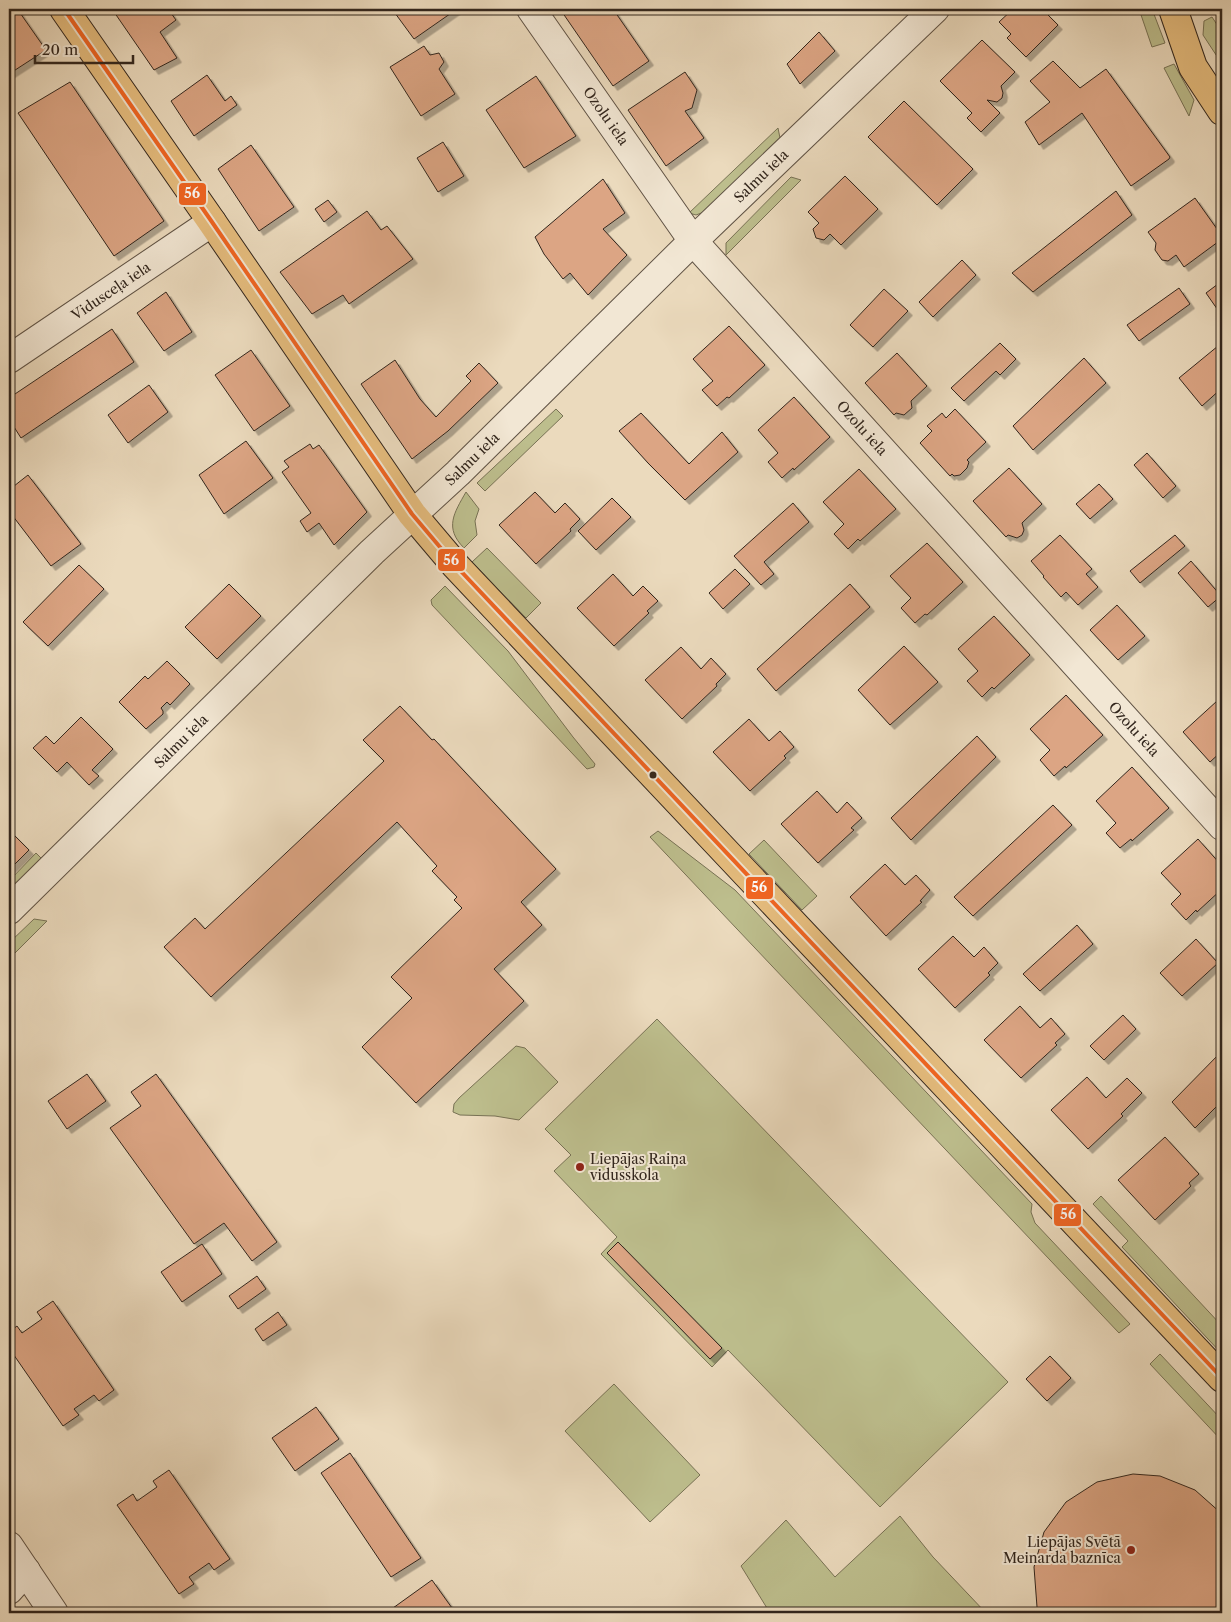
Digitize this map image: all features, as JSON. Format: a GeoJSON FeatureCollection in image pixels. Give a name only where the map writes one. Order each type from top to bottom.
{"type":"FeatureCollection","features":[{"type":"Feature","properties":{"kind":"highway"},"geometry":{"type":"LineString","coordinates":[[64,9],[412,514],[456,566],[1222,1378]]}},
{"type":"Feature","properties":{"kind":"highway"},"geometry":{"type":"LineString","coordinates":[[1173,9],[1194,67],[1222,111]]}},
{"type":"Feature","properties":{"kind":"street","name":"Ozolu iela"},"geometry":{"type":"LineString","coordinates":[[531,9],[693,242],[1222,826]]}},
{"type":"Feature","properties":{"kind":"street","name":"Salmu iela"},"geometry":{"type":"LineString","coordinates":[[9,910],[372,552],[458,473],[693,242],[936,9]]}},
{"type":"Feature","properties":{"kind":"street","name":"Vidusceļa iela"},"geometry":{"type":"LineString","coordinates":[[9,359],[212,222]]}},
{"type":"Feature","properties":{"kind":"street"},"geometry":{"type":"LineString","coordinates":[[9,1546],[17,1580],[54,1613]]}},
{"type":"Feature","properties":{"kind":"green space"},"geometry":{"type":"Polygon","coordinates":[[[1139,9],[1152,9],[1165,43],[1152,47],[1139,9]]]}},
{"type":"Feature","properties":{"kind":"green space"},"geometry":{"type":"Polygon","coordinates":[[[1212,17],[1222,32],[1222,64],[1203,35],[1204,21],[1212,17]]]}},
{"type":"Feature","properties":{"kind":"green space"},"geometry":{"type":"Polygon","coordinates":[[[1174,64],[1194,100],[1189,116],[1164,68],[1174,64]]]}},
{"type":"Feature","properties":{"kind":"green space"},"geometry":{"type":"Polygon","coordinates":[[[778,128],[780,138],[704,212],[696,215],[689,213],[778,128]]]}},
{"type":"Feature","properties":{"kind":"green space"},"geometry":{"type":"Polygon","coordinates":[[[791,177],[801,180],[726,255],[726,243],[791,177]]]}},
{"type":"Feature","properties":{"kind":"green space"},"geometry":{"type":"Polygon","coordinates":[[[556,409],[563,416],[485,491],[477,483],[556,409]]]}},
{"type":"Feature","properties":{"kind":"green space"},"geometry":{"type":"Polygon","coordinates":[[[466,492],[479,509],[475,521],[477,535],[464,548],[454,534],[453,520],[466,492]]]}},
{"type":"Feature","properties":{"kind":"green space"},"geometry":{"type":"Polygon","coordinates":[[[487,548],[541,603],[526,618],[472,562],[487,548]]]}},
{"type":"Feature","properties":{"kind":"green space"},"geometry":{"type":"Polygon","coordinates":[[[445,586],[508,651],[595,764],[594,767],[587,769],[432,605],[431,600],[445,586]]]}},
{"type":"Feature","properties":{"kind":"green space"},"geometry":{"type":"Polygon","coordinates":[[[658,831],[735,890],[1032,1204],[1031,1212],[1035,1223],[1130,1324],[1119,1333],[650,837],[658,831]]]}},
{"type":"Feature","properties":{"kind":"green space"},"geometry":{"type":"Polygon","coordinates":[[[764,840],[817,896],[802,910],[749,854],[764,840]]]}},
{"type":"Feature","properties":{"kind":"green space"},"geometry":{"type":"Polygon","coordinates":[[[36,853],[41,858],[9,890],[9,881],[36,853]]]}},
{"type":"Feature","properties":{"kind":"green space"},"geometry":{"type":"Polygon","coordinates":[[[34,919],[47,921],[9,959],[9,943],[34,919]]]}},
{"type":"Feature","properties":{"kind":"green space"},"geometry":{"type":"Polygon","coordinates":[[[657,1019],[1008,1382],[880,1507],[728,1350],[712,1367],[601,1254],[617,1237],[554,1171],[571,1155],[545,1129],[657,1019]]]}},
{"type":"Feature","properties":{"kind":"green space"},"geometry":{"type":"Polygon","coordinates":[[[516,1046],[525,1048],[558,1082],[519,1120],[495,1116],[460,1115],[453,1112],[454,1104],[459,1098],[516,1046]]]}},
{"type":"Feature","properties":{"kind":"green space"},"geometry":{"type":"Polygon","coordinates":[[[1101,1196],[1222,1326],[1222,1354],[1122,1247],[1128,1241],[1093,1204],[1101,1196]]]}},
{"type":"Feature","properties":{"kind":"green space"},"geometry":{"type":"Polygon","coordinates":[[[1160,1354],[1222,1420],[1222,1441],[1150,1364],[1160,1354]]]}},
{"type":"Feature","properties":{"kind":"green space"},"geometry":{"type":"Polygon","coordinates":[[[614,1384],[700,1475],[650,1522],[565,1431],[614,1384]]]}},
{"type":"Feature","properties":{"kind":"green space"},"geometry":{"type":"Polygon","coordinates":[[[900,1516],[933,1557],[986,1613],[770,1613],[741,1566],[786,1520],[835,1577],[900,1516]]]}},
{"type":"Feature","properties":{"kind":"building"},"geometry":{"type":"Polygon","coordinates":[[[112,9],[168,9],[176,20],[160,32],[177,58],[154,70],[112,9]]]}},
{"type":"Feature","properties":{"kind":"building"},"geometry":{"type":"Polygon","coordinates":[[[392,9],[457,9],[414,39],[392,9]]]}},
{"type":"Feature","properties":{"kind":"building"},"geometry":{"type":"Polygon","coordinates":[[[560,9],[613,9],[649,61],[613,86],[560,9]]]}},
{"type":"Feature","properties":{"kind":"building"},"geometry":{"type":"Polygon","coordinates":[[[1013,9],[1042,9],[1058,25],[1026,57],[1007,38],[1011,34],[999,22],[1013,9]]]}},
{"type":"Feature","properties":{"kind":"building"},"geometry":{"type":"Polygon","coordinates":[[[18,10],[46,50],[9,74],[9,16],[18,10]]]}},
{"type":"Feature","properties":{"kind":"building"},"geometry":{"type":"Polygon","coordinates":[[[819,32],[835,51],[800,84],[787,64],[819,32]]]}},
{"type":"Feature","properties":{"kind":"building"},"geometry":{"type":"Polygon","coordinates":[[[982,40],[1015,72],[1001,86],[1002,98],[997,102],[987,100],[1000,113],[981,132],[967,118],[972,113],[940,81],[982,40]]]}},
{"type":"Feature","properties":{"kind":"building"},"geometry":{"type":"Polygon","coordinates":[[[424,46],[430,55],[439,53],[444,62],[439,69],[455,94],[421,116],[390,67],[424,46]]]}},
{"type":"Feature","properties":{"kind":"building"},"geometry":{"type":"Polygon","coordinates":[[[1053,61],[1080,88],[1106,69],[1170,157],[1169,159],[1131,186],[1082,113],[1039,145],[1025,122],[1050,102],[1030,81],[1053,61]]]}},
{"type":"Feature","properties":{"kind":"building"},"geometry":{"type":"Polygon","coordinates":[[[685,72],[697,90],[692,108],[685,111],[704,138],[666,166],[628,110],[685,72]]]}},
{"type":"Feature","properties":{"kind":"building"},"geometry":{"type":"Polygon","coordinates":[[[207,75],[225,101],[231,96],[237,105],[194,136],[171,101],[207,75]]]}},
{"type":"Feature","properties":{"kind":"building"},"geometry":{"type":"Polygon","coordinates":[[[536,76],[576,136],[524,168],[486,110],[536,76]]]}},
{"type":"Feature","properties":{"kind":"building"},"geometry":{"type":"Polygon","coordinates":[[[70,82],[164,221],[114,256],[18,113],[70,82]]]}},
{"type":"Feature","properties":{"kind":"building"},"geometry":{"type":"Polygon","coordinates":[[[904,101],[973,169],[937,205],[868,137],[904,101]]]}},
{"type":"Feature","properties":{"kind":"building"},"geometry":{"type":"Polygon","coordinates":[[[443,142],[464,176],[438,192],[417,158],[443,142]]]}},
{"type":"Feature","properties":{"kind":"building"},"geometry":{"type":"Polygon","coordinates":[[[251,145],[294,207],[259,231],[218,169],[251,145]]]}},
{"type":"Feature","properties":{"kind":"building"},"geometry":{"type":"Polygon","coordinates":[[[845,176],[878,209],[841,245],[830,234],[824,240],[816,238],[813,229],[819,223],[808,212],[845,176]]]}},
{"type":"Feature","properties":{"kind":"building"},"geometry":{"type":"Polygon","coordinates":[[[603,179],[625,213],[603,229],[627,255],[588,295],[570,273],[563,279],[544,254],[535,237],[603,179]]]}},
{"type":"Feature","properties":{"kind":"building"},"geometry":{"type":"Polygon","coordinates":[[[1116,191],[1132,215],[1033,292],[1012,273],[1116,191]]]}},
{"type":"Feature","properties":{"kind":"building"},"geometry":{"type":"Polygon","coordinates":[[[1195,198],[1222,236],[1222,239],[1184,267],[1176,255],[1168,261],[1162,260],[1155,250],[1156,243],[1148,232],[1195,198]]]}},
{"type":"Feature","properties":{"kind":"building"},"geometry":{"type":"Polygon","coordinates":[[[328,200],[337,212],[324,222],[315,209],[328,200]]]}},
{"type":"Feature","properties":{"kind":"building"},"geometry":{"type":"Polygon","coordinates":[[[367,211],[381,230],[387,226],[413,259],[349,304],[343,295],[312,314],[280,272],[367,211]]]}},
{"type":"Feature","properties":{"kind":"building"},"geometry":{"type":"Polygon","coordinates":[[[962,260],[976,275],[933,317],[919,302],[962,260]]]}},
{"type":"Feature","properties":{"kind":"building"},"geometry":{"type":"Polygon","coordinates":[[[1222,281],[1222,316],[1206,293],[1222,281]]]}},
{"type":"Feature","properties":{"kind":"building"},"geometry":{"type":"Polygon","coordinates":[[[1179,288],[1190,304],[1139,341],[1127,325],[1179,288]]]}},
{"type":"Feature","properties":{"kind":"building"},"geometry":{"type":"Polygon","coordinates":[[[884,289],[908,311],[873,347],[850,325],[884,289]]]}},
{"type":"Feature","properties":{"kind":"building"},"geometry":{"type":"Polygon","coordinates":[[[166,292],[192,332],[164,351],[137,313],[166,292]]]}},
{"type":"Feature","properties":{"kind":"building"},"geometry":{"type":"Polygon","coordinates":[[[729,326],[765,365],[729,398],[727,397],[717,406],[702,390],[713,381],[693,359],[729,326]]]}},
{"type":"Feature","properties":{"kind":"building"},"geometry":{"type":"Polygon","coordinates":[[[112,329],[134,362],[21,438],[9,419],[9,398],[112,329]]]}},
{"type":"Feature","properties":{"kind":"building"},"geometry":{"type":"Polygon","coordinates":[[[1000,343],[1016,359],[1000,375],[996,371],[964,401],[951,388],[1000,343]]]}},
{"type":"Feature","properties":{"kind":"building"},"geometry":{"type":"Polygon","coordinates":[[[1218,346],[1222,352],[1222,388],[1202,406],[1179,378],[1218,346]]]}},
{"type":"Feature","properties":{"kind":"building"},"geometry":{"type":"Polygon","coordinates":[[[251,350],[290,406],[254,431],[215,375],[251,350]]]}},
{"type":"Feature","properties":{"kind":"building"},"geometry":{"type":"Polygon","coordinates":[[[897,353],[927,386],[911,401],[912,408],[904,415],[896,413],[894,415],[865,383],[897,353]]]}},
{"type":"Feature","properties":{"kind":"building"},"geometry":{"type":"Polygon","coordinates":[[[1084,358],[1106,383],[1033,450],[1013,426],[1084,358]]]}},
{"type":"Feature","properties":{"kind":"building"},"geometry":{"type":"Polygon","coordinates":[[[395,360],[420,399],[436,417],[471,381],[466,376],[479,363],[498,383],[448,431],[412,459],[361,384],[395,360]]]}},
{"type":"Feature","properties":{"kind":"building"},"geometry":{"type":"Polygon","coordinates":[[[149,385],[168,412],[128,443],[108,415],[149,385]]]}},
{"type":"Feature","properties":{"kind":"building"},"geometry":{"type":"Polygon","coordinates":[[[794,397],[830,437],[794,470],[793,468],[782,478],[768,462],[778,453],[758,430],[794,397]]]}},
{"type":"Feature","properties":{"kind":"building"},"geometry":{"type":"Polygon","coordinates":[[[955,409],[986,442],[967,460],[969,462],[967,468],[960,475],[954,476],[952,474],[950,476],[920,443],[932,431],[927,426],[942,413],[946,418],[955,409]]]}},
{"type":"Feature","properties":{"kind":"building"},"geometry":{"type":"Polygon","coordinates":[[[641,413],[689,464],[722,432],[738,452],[685,500],[619,431],[641,413]]]}},
{"type":"Feature","properties":{"kind":"building"},"geometry":{"type":"Polygon","coordinates":[[[246,441],[273,478],[224,514],[199,475],[246,441]]]}},
{"type":"Feature","properties":{"kind":"building"},"geometry":{"type":"Polygon","coordinates":[[[310,444],[313,449],[319,445],[367,512],[334,545],[319,523],[307,532],[300,521],[311,513],[282,472],[289,467],[284,461],[310,444]]]}},
{"type":"Feature","properties":{"kind":"building"},"geometry":{"type":"Polygon","coordinates":[[[1147,453],[1176,486],[1163,498],[1134,465],[1147,453]]]}},
{"type":"Feature","properties":{"kind":"building"},"geometry":{"type":"Polygon","coordinates":[[[1009,468],[1042,504],[1022,523],[1024,530],[1022,535],[1017,538],[1008,535],[1006,537],[973,501],[1009,468]]]}},
{"type":"Feature","properties":{"kind":"building"},"geometry":{"type":"Polygon","coordinates":[[[859,469],[896,509],[860,541],[858,539],[848,549],[834,534],[844,524],[823,502],[859,469]]]}},
{"type":"Feature","properties":{"kind":"building"},"geometry":{"type":"Polygon","coordinates":[[[28,475],[81,544],[51,566],[9,511],[9,490],[28,475]]]}},
{"type":"Feature","properties":{"kind":"building"},"geometry":{"type":"Polygon","coordinates":[[[1099,484],[1113,499],[1090,519],[1076,504],[1099,484]]]}},
{"type":"Feature","properties":{"kind":"building"},"geometry":{"type":"Polygon","coordinates":[[[535,492],[555,513],[565,503],[580,519],[570,529],[571,531],[536,564],[499,525],[535,492]]]}},
{"type":"Feature","properties":{"kind":"building"},"geometry":{"type":"Polygon","coordinates":[[[612,498],[631,517],[596,550],[578,531],[612,498]]]}},
{"type":"Feature","properties":{"kind":"building"},"geometry":{"type":"Polygon","coordinates":[[[793,503],[809,522],[764,562],[774,574],[761,585],[734,556],[793,503]]]}},
{"type":"Feature","properties":{"kind":"building"},"geometry":{"type":"Polygon","coordinates":[[[1060,535],[1092,569],[1086,574],[1098,587],[1078,605],[1066,592],[1061,597],[1031,561],[1060,535]]]}},
{"type":"Feature","properties":{"kind":"building"},"geometry":{"type":"Polygon","coordinates":[[[1175,535],[1185,546],[1140,583],[1130,571],[1175,535]]]}},
{"type":"Feature","properties":{"kind":"building"},"geometry":{"type":"Polygon","coordinates":[[[927,543],[963,582],[927,615],[925,614],[915,623],[901,608],[911,598],[890,576],[927,543]]]}},
{"type":"Feature","properties":{"kind":"building"},"geometry":{"type":"Polygon","coordinates":[[[1191,561],[1221,596],[1208,607],[1178,573],[1191,561]]]}},
{"type":"Feature","properties":{"kind":"building"},"geometry":{"type":"Polygon","coordinates":[[[79,565],[104,589],[48,646],[23,622],[79,565]]]}},
{"type":"Feature","properties":{"kind":"building"},"geometry":{"type":"Polygon","coordinates":[[[735,569],[750,584],[723,609],[709,593],[735,569]]]}},
{"type":"Feature","properties":{"kind":"building"},"geometry":{"type":"Polygon","coordinates":[[[613,574],[633,596],[643,586],[658,601],[647,611],[649,613],[614,646],[577,608],[613,574]]]}},
{"type":"Feature","properties":{"kind":"building"},"geometry":{"type":"Polygon","coordinates":[[[229,584],[261,616],[217,659],[185,627],[229,584]]]}},
{"type":"Feature","properties":{"kind":"building"},"geometry":{"type":"Polygon","coordinates":[[[850,584],[870,607],[776,691],[757,669],[850,584]]]}},
{"type":"Feature","properties":{"kind":"building"},"geometry":{"type":"Polygon","coordinates":[[[1117,605],[1145,636],[1118,660],[1090,630],[1117,605]]]}},
{"type":"Feature","properties":{"kind":"building"},"geometry":{"type":"Polygon","coordinates":[[[994,616],[1030,655],[994,689],[992,687],[982,697],[967,681],[978,671],[958,649],[994,616]]]}},
{"type":"Feature","properties":{"kind":"building"},"geometry":{"type":"Polygon","coordinates":[[[904,646],[938,682],[890,725],[858,690],[904,646]]]}},
{"type":"Feature","properties":{"kind":"building"},"geometry":{"type":"Polygon","coordinates":[[[681,647],[701,669],[711,658],[726,674],[716,684],[717,686],[682,719],[645,680],[681,647]]]}},
{"type":"Feature","properties":{"kind":"building"},"geometry":{"type":"Polygon","coordinates":[[[167,661],[190,684],[170,705],[167,702],[161,708],[163,714],[146,729],[119,702],[145,676],[148,679],[167,661]]]}},
{"type":"Feature","properties":{"kind":"building"},"geometry":{"type":"Polygon","coordinates":[[[1066,695],[1103,735],[1066,768],[1065,766],[1054,776],[1040,760],[1050,750],[1030,729],[1066,695]]]}},
{"type":"Feature","properties":{"kind":"building"},"geometry":{"type":"Polygon","coordinates":[[[1217,701],[1222,707],[1222,751],[1210,762],[1183,732],[1217,701]]]}},
{"type":"Feature","properties":{"kind":"building"},"geometry":{"type":"Polygon","coordinates":[[[400,706],[432,740],[434,739],[556,869],[521,902],[542,925],[494,969],[524,1001],[416,1103],[362,1047],[412,998],[391,977],[462,908],[454,900],[457,897],[432,871],[437,866],[397,822],[211,997],[164,947],[195,918],[205,929],[384,761],[363,740],[400,706]]]}},
{"type":"Feature","properties":{"kind":"building"},"geometry":{"type":"Polygon","coordinates":[[[81,717],[113,749],[92,770],[99,776],[89,785],[67,762],[57,772],[33,748],[46,736],[54,744],[81,717]]]}},
{"type":"Feature","properties":{"kind":"building"},"geometry":{"type":"Polygon","coordinates":[[[749,719],[769,741],[780,731],[794,747],[784,756],[786,758],[750,791],[713,752],[749,719]]]}},
{"type":"Feature","properties":{"kind":"building"},"geometry":{"type":"Polygon","coordinates":[[[977,736],[996,757],[911,840],[891,818],[977,736]]]}},
{"type":"Feature","properties":{"kind":"building"},"geometry":{"type":"Polygon","coordinates":[[[1132,767],[1169,808],[1132,841],[1131,839],[1120,848],[1106,833],[1116,823],[1096,801],[1132,767]]]}},
{"type":"Feature","properties":{"kind":"building"},"geometry":{"type":"Polygon","coordinates":[[[817,791],[837,813],[847,802],[862,818],[851,828],[854,830],[818,863],[781,824],[817,791]]]}},
{"type":"Feature","properties":{"kind":"building"},"geometry":{"type":"Polygon","coordinates":[[[1053,805],[1072,825],[973,916],[954,897],[1053,805]]]}},
{"type":"Feature","properties":{"kind":"building"},"geometry":{"type":"Polygon","coordinates":[[[9,830],[29,850],[9,870],[9,830]]]}},
{"type":"Feature","properties":{"kind":"building"},"geometry":{"type":"Polygon","coordinates":[[[1198,839],[1222,866],[1222,889],[1186,920],[1171,904],[1181,894],[1161,873],[1198,839]]]}},
{"type":"Feature","properties":{"kind":"building"},"geometry":{"type":"Polygon","coordinates":[[[885,864],[905,885],[916,875],[930,890],[920,901],[922,902],[886,936],[850,897],[885,864]]]}},
{"type":"Feature","properties":{"kind":"building"},"geometry":{"type":"Polygon","coordinates":[[[1077,925],[1093,944],[1040,991],[1023,974],[1077,925]]]}},
{"type":"Feature","properties":{"kind":"building"},"geometry":{"type":"Polygon","coordinates":[[[953,936],[974,957],[984,947],[998,963],[988,973],[990,975],[955,1008],[918,969],[953,936]]]}},
{"type":"Feature","properties":{"kind":"building"},"geometry":{"type":"Polygon","coordinates":[[[1196,939],[1218,963],[1182,996],[1160,973],[1196,939]]]}},
{"type":"Feature","properties":{"kind":"building"},"geometry":{"type":"Polygon","coordinates":[[[1020,1006],[1040,1028],[1051,1018],[1065,1034],[1055,1043],[1057,1045],[1021,1078],[984,1040],[1020,1006]]]}},
{"type":"Feature","properties":{"kind":"building"},"geometry":{"type":"Polygon","coordinates":[[[1123,1015],[1136,1029],[1104,1060],[1090,1046],[1123,1015]]]}},
{"type":"Feature","properties":{"kind":"building"},"geometry":{"type":"Polygon","coordinates":[[[1222,1051],[1222,1101],[1195,1128],[1172,1102],[1222,1051]]]}},
{"type":"Feature","properties":{"kind":"building"},"geometry":{"type":"Polygon","coordinates":[[[87,1074],[106,1101],[67,1129],[48,1101],[87,1074]]]}},
{"type":"Feature","properties":{"kind":"building"},"geometry":{"type":"Polygon","coordinates":[[[156,1074],[277,1242],[252,1261],[224,1223],[194,1244],[110,1128],[141,1106],[131,1092],[156,1074]]]}},
{"type":"Feature","properties":{"kind":"building"},"geometry":{"type":"Polygon","coordinates":[[[1087,1077],[1106,1098],[1127,1078],[1142,1093],[1121,1114],[1123,1116],[1088,1149],[1051,1110],[1087,1077]]]}},
{"type":"Feature","properties":{"kind":"building"},"geometry":{"type":"Polygon","coordinates":[[[1165,1137],[1199,1174],[1189,1183],[1191,1186],[1155,1220],[1118,1180],[1165,1137]]]}},
{"type":"Feature","properties":{"kind":"building"},"geometry":{"type":"Polygon","coordinates":[[[618,1242],[722,1348],[710,1359],[607,1253],[618,1242]]]}},
{"type":"Feature","properties":{"kind":"building"},"geometry":{"type":"Polygon","coordinates":[[[202,1244],[222,1274],[182,1302],[161,1272],[202,1244]]]}},
{"type":"Feature","properties":{"kind":"building"},"geometry":{"type":"Polygon","coordinates":[[[257,1276],[266,1289],[238,1309],[229,1296],[257,1276]]]}},
{"type":"Feature","properties":{"kind":"building"},"geometry":{"type":"Polygon","coordinates":[[[53,1301],[114,1390],[99,1401],[94,1395],[74,1409],[79,1415],[63,1426],[9,1348],[9,1332],[17,1326],[22,1333],[42,1319],[37,1312],[53,1301]]]}},
{"type":"Feature","properties":{"kind":"building"},"geometry":{"type":"Polygon","coordinates":[[[278,1312],[287,1325],[263,1341],[255,1329],[278,1312]]]}},
{"type":"Feature","properties":{"kind":"building"},"geometry":{"type":"Polygon","coordinates":[[[1050,1356],[1071,1378],[1047,1401],[1026,1379],[1050,1356]]]}},
{"type":"Feature","properties":{"kind":"building"},"geometry":{"type":"Polygon","coordinates":[[[316,1407],[339,1439],[295,1471],[272,1438],[316,1407]]]}},
{"type":"Feature","properties":{"kind":"building"},"geometry":{"type":"Polygon","coordinates":[[[350,1453],[421,1558],[391,1577],[321,1473],[350,1453]]]}},
{"type":"Feature","properties":{"kind":"building"},"geometry":{"type":"Polygon","coordinates":[[[169,1470],[230,1559],[214,1570],[209,1563],[189,1577],[194,1584],[179,1594],[117,1505],[133,1494],[137,1501],[157,1487],[153,1481],[169,1470]]]}},
{"type":"Feature","properties":{"kind":"building","name":"Liepājas Svētā Meinarda baznīca"},"geometry":{"type":"Polygon","coordinates":[[[1133,1474],[1160,1476],[1195,1490],[1222,1514],[1222,1613],[1040,1613],[1037,1607],[1034,1567],[1044,1532],[1066,1502],[1097,1482],[1133,1474]]]}},
{"type":"Feature","properties":{"kind":"building"},"geometry":{"type":"Polygon","coordinates":[[[432,1580],[452,1608],[444,1613],[397,1613],[393,1608],[432,1580]]]}},
{"type":"Feature","properties":{"kind":"transit line","name":"56"},"geometry":{"type":"LineString","coordinates":[[64,9],[412,514],[456,566],[1222,1378]]}},
{"type":"Feature","properties":{"kind":"place","name":"Liepājas Raiņa vidusskola"},"geometry":{"type":"Point","coordinates":[580,1167]}},
{"type":"Feature","properties":{"kind":"place","name":"Liepājas Svētā Meinarda baznīca"},"geometry":{"type":"Point","coordinates":[1131,1550]}}]}
